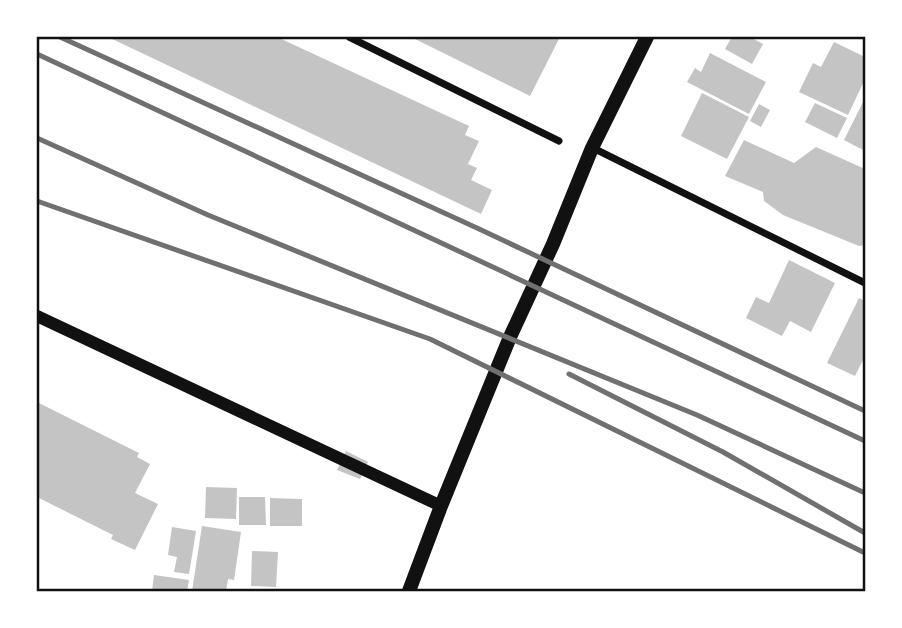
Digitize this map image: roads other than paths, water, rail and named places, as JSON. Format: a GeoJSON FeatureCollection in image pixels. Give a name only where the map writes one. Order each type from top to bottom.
{"type":"FeatureCollection","features":[{"type":"Feature","properties":{"kind":"main road"},"geometry":{"type":"LineString","coordinates":[[409,591],[510,337],[553,244],[592,148],[647,37]]}},
{"type":"Feature","properties":{"kind":"street"},"geometry":{"type":"LineString","coordinates":[[349,37],[559,141]]}},
{"type":"Feature","properties":{"kind":"street"},"geometry":{"type":"LineString","coordinates":[[592,148],[865,283]]}},
{"type":"Feature","properties":{"kind":"street"},"geometry":{"type":"LineString","coordinates":[[37,316],[441,506]]}},
{"type":"Feature","properties":{"kind":"railway"},"geometry":{"type":"LineString","coordinates":[[60,37],[477,228],[865,411]]}},
{"type":"Feature","properties":{"kind":"railway"},"geometry":{"type":"LineString","coordinates":[[37,54],[865,441]]}},
{"type":"Feature","properties":{"kind":"railway"},"geometry":{"type":"LineString","coordinates":[[37,138],[208,215],[697,415],[865,493]]}},
{"type":"Feature","properties":{"kind":"railway"},"geometry":{"type":"LineString","coordinates":[[37,201],[430,339],[865,553]]}},
{"type":"Feature","properties":{"kind":"railway"},"geometry":{"type":"LineString","coordinates":[[569,374],[723,452],[865,533]]}}]}
